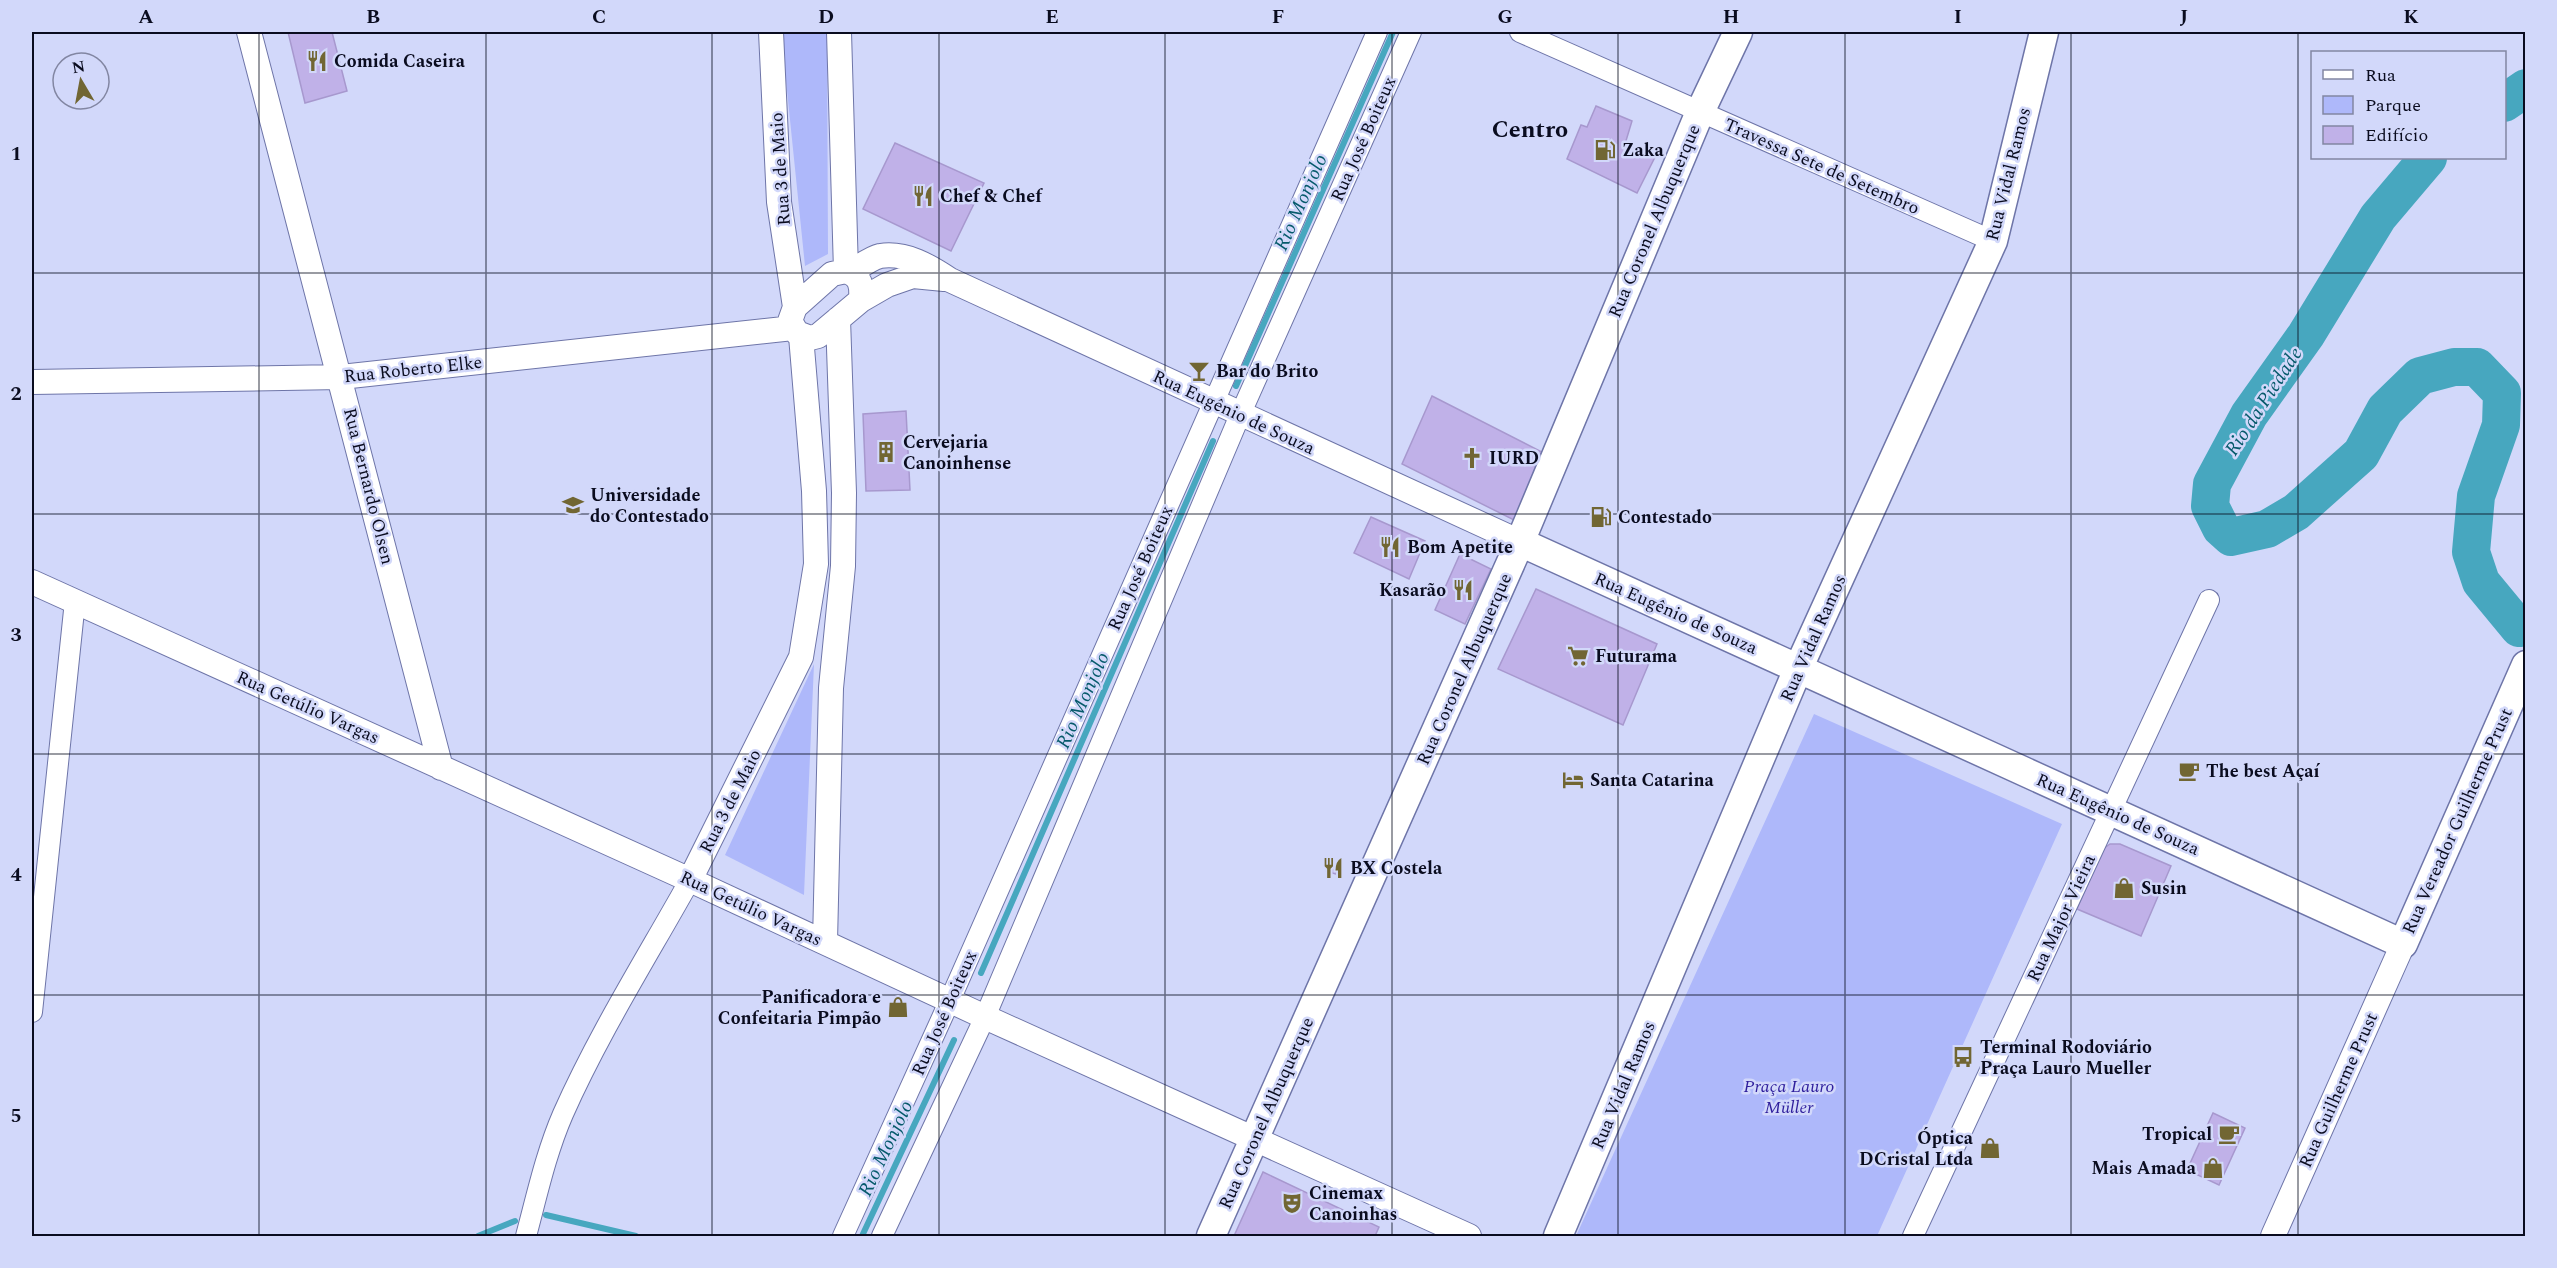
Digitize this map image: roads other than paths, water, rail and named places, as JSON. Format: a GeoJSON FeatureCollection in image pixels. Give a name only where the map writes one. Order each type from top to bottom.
{"type":"FeatureCollection","features":[{"type":"Feature","properties":{"kind":"main road","name":"Rua Coronel Albuquerque"},"geometry":{"type":"LineString","coordinates":[[1211,1236],[1520,542],[1700,112],[1738,32]]}},
{"type":"Feature","properties":{"kind":"main road","name":"Rua Vidal Ramos"},"geometry":{"type":"LineString","coordinates":[[1558,1236],[1798,669],[1993,241],[2044,32]]}},
{"type":"Feature","properties":{"kind":"main road","name":"Rua Eugênio de Souza"},"geometry":{"type":"LineString","coordinates":[[1520,542],[2403,944]]}},
{"type":"Feature","properties":{"kind":"main road","name":"Rua Vereador Guilherme Prust"},"geometry":{"type":"LineString","coordinates":[[2403,944],[2526,665]]}},
{"type":"Feature","properties":{"kind":"street","name":"Rua Bernardo Olsen"},"geometry":{"type":"LineString","coordinates":[[249,32],[341,377],[441,768]]}},
{"type":"Feature","properties":{"kind":"street","name":"Rua 3 de Maio"},"geometry":{"type":"LineString","coordinates":[[526,1236],[544,1168],[563,1114],[690,880],[801,657],[816,564],[808,428],[779,202],[771,32]]}},
{"type":"Feature","properties":{"kind":"street"},"geometry":{"type":"LineString","coordinates":[[839,32],[849,272],[858,276],[862,285],[861,300]]}},
{"type":"Feature","properties":{"kind":"street","name":"Rua José Boiteux"},"geometry":{"type":"LineString","coordinates":[[843,1236],[950,1000],[1377,32]]}},
{"type":"Feature","properties":{"kind":"street","name":"Rua José Boiteux"},"geometry":{"type":"LineString","coordinates":[[882,1236],[985,1017],[1240,415],[1411,32]]}},
{"type":"Feature","properties":{"kind":"street","name":"Travessa Sete de Setembro"},"geometry":{"type":"LineString","coordinates":[[1520,32],[1993,241]]}},
{"type":"Feature","properties":{"kind":"street","name":"Rua Eugênio de Souza"},"geometry":{"type":"LineString","coordinates":[[796,324],[832,274],[849,272],[879,256],[904,257],[925,264],[950,280],[1212,403],[1520,542]]}},
{"type":"Feature","properties":{"kind":"street","name":"Rua Eugênio de Souza"},"geometry":{"type":"LineString","coordinates":[[838,319],[861,300],[887,285],[914,276],[950,280]]}},
{"type":"Feature","properties":{"kind":"street","name":"Rua Roberto Elke"},"geometry":{"type":"LineString","coordinates":[[32,382],[341,377],[796,324],[810,338],[818,336],[838,319]]}},
{"type":"Feature","properties":{"kind":"street"},"geometry":{"type":"LineString","coordinates":[[825,942],[833,668],[843,566],[842,424],[838,319]]}},
{"type":"Feature","properties":{"kind":"street"},"geometry":{"type":"LineString","coordinates":[[808,428],[842,424]]}},
{"type":"Feature","properties":{"kind":"street","name":"Rua Getúlio Vargas"},"geometry":{"type":"LineString","coordinates":[[32,582],[1469,1236]]}},
{"type":"Feature","properties":{"kind":"street","name":"Rua Major Vieira"},"geometry":{"type":"LineString","coordinates":[[1913,1236],[2209,600]]}},
{"type":"Feature","properties":{"kind":"street"},"geometry":{"type":"LineString","coordinates":[[32,1012],[75,601]]}},
{"type":"Feature","properties":{"kind":"street"},"geometry":{"type":"LineString","coordinates":[[801,657],[833,668]]}},
{"type":"Feature","properties":{"kind":"street","name":"Rua Guilherme Prust"},"geometry":{"type":"LineString","coordinates":[[2273,1236],[2403,944]]}},
{"type":"Feature","properties":{"kind":"waterway","name":"Rio Monjolo"},"geometry":{"type":"LineString","coordinates":[[1236,386],[1393,32]]}},
{"type":"Feature","properties":{"kind":"waterway","name":"Rio da Piedade"},"geometry":{"type":"LineString","coordinates":[[2506,102],[2526,88]]}},
{"type":"Feature","properties":{"kind":"waterway","name":"Rio da Piedade"},"geometry":{"type":"LineString","coordinates":[[2427,159],[2378,217],[2306,335],[2249,415],[2212,484],[2210,506],[2221,528],[2231,537],[2267,529],[2296,512],[2361,454],[2385,410],[2420,376],[2454,367],[2477,367],[2502,393],[2501,425],[2476,496],[2471,552],[2481,582],[2519,628]]}},
{"type":"Feature","properties":{"kind":"waterway","name":"Rio Monjolo"},"geometry":{"type":"LineString","coordinates":[[981,973],[1213,441]]}},
{"type":"Feature","properties":{"kind":"waterway","name":"Rio Monjolo"},"geometry":{"type":"LineString","coordinates":[[862,1236],[954,1040]]}},
{"type":"Feature","properties":{"kind":"waterway"},"geometry":{"type":"LineString","coordinates":[[546,1215],[636,1236]]}},
{"type":"Feature","properties":{"kind":"waterway"},"geometry":{"type":"LineString","coordinates":[[478,1236],[515,1221]]}},
{"type":"Feature","properties":{"kind":"place","name":"Comida Caseira"},"geometry":{"type":"Point","coordinates":[317,61]}},
{"type":"Feature","properties":{"kind":"place","name":"Zaka"},"geometry":{"type":"Point","coordinates":[1605,150]}},
{"type":"Feature","properties":{"kind":"place","name":"Chef & Chef"},"geometry":{"type":"Point","coordinates":[923,196]}},
{"type":"Feature","properties":{"kind":"place","name":"Bar do Brito"},"geometry":{"type":"Point","coordinates":[1199,371]}},
{"type":"Feature","properties":{"kind":"place","name":"Cervejaria Canoinhense"},"geometry":{"type":"Point","coordinates":[886,452]}},
{"type":"Feature","properties":{"kind":"place","name":"IURD"},"geometry":{"type":"Point","coordinates":[1472,458]}},
{"type":"Feature","properties":{"kind":"place","name":"Universidade do Contestado"},"geometry":{"type":"Point","coordinates":[573,505]}},
{"type":"Feature","properties":{"kind":"place","name":"Contestado"},"geometry":{"type":"Point","coordinates":[1601,517]}},
{"type":"Feature","properties":{"kind":"place","name":"Bom Apetite"},"geometry":{"type":"Point","coordinates":[1390,547]}},
{"type":"Feature","properties":{"kind":"place","name":"Kasarão"},"geometry":{"type":"Point","coordinates":[1463,590]}},
{"type":"Feature","properties":{"kind":"place","name":"Futurama"},"geometry":{"type":"Point","coordinates":[1578,656]}},
{"type":"Feature","properties":{"kind":"place","name":"The best Açaí"},"geometry":{"type":"Point","coordinates":[2189,771]}},
{"type":"Feature","properties":{"kind":"place","name":"Santa Catarina"},"geometry":{"type":"Point","coordinates":[1573,780]}},
{"type":"Feature","properties":{"kind":"place","name":"BX Costela"},"geometry":{"type":"Point","coordinates":[1333,868]}},
{"type":"Feature","properties":{"kind":"place","name":"Susin"},"geometry":{"type":"Point","coordinates":[2124,888]}},
{"type":"Feature","properties":{"kind":"place","name":"Panificadora e Confeitaria Pimpão"},"geometry":{"type":"Point","coordinates":[898,1007]}},
{"type":"Feature","properties":{"kind":"place","name":"Terminal Rodoviário Praça Lauro Mueller"},"geometry":{"type":"Point","coordinates":[1963,1057]}},
{"type":"Feature","properties":{"kind":"place","name":"Tropical"},"geometry":{"type":"Point","coordinates":[2229,1134]}},
{"type":"Feature","properties":{"kind":"place","name":"Óptica DCristal Ltda"},"geometry":{"type":"Point","coordinates":[1990,1148]}},
{"type":"Feature","properties":{"kind":"place","name":"Mais Amada"},"geometry":{"type":"Point","coordinates":[2213,1168]}},
{"type":"Feature","properties":{"kind":"place","name":"Cinemax Canoinhas"},"geometry":{"type":"Point","coordinates":[1292,1203]}},
{"type":"Feature","properties":{"kind":"district","name":"Centro"},"geometry":{"type":"Point","coordinates":[1530,129]}},
{"type":"Feature","properties":{"kind":"park label","name":"Praça Lauro Müller"},"geometry":{"type":"Point","coordinates":[1789,1096]}}]}
